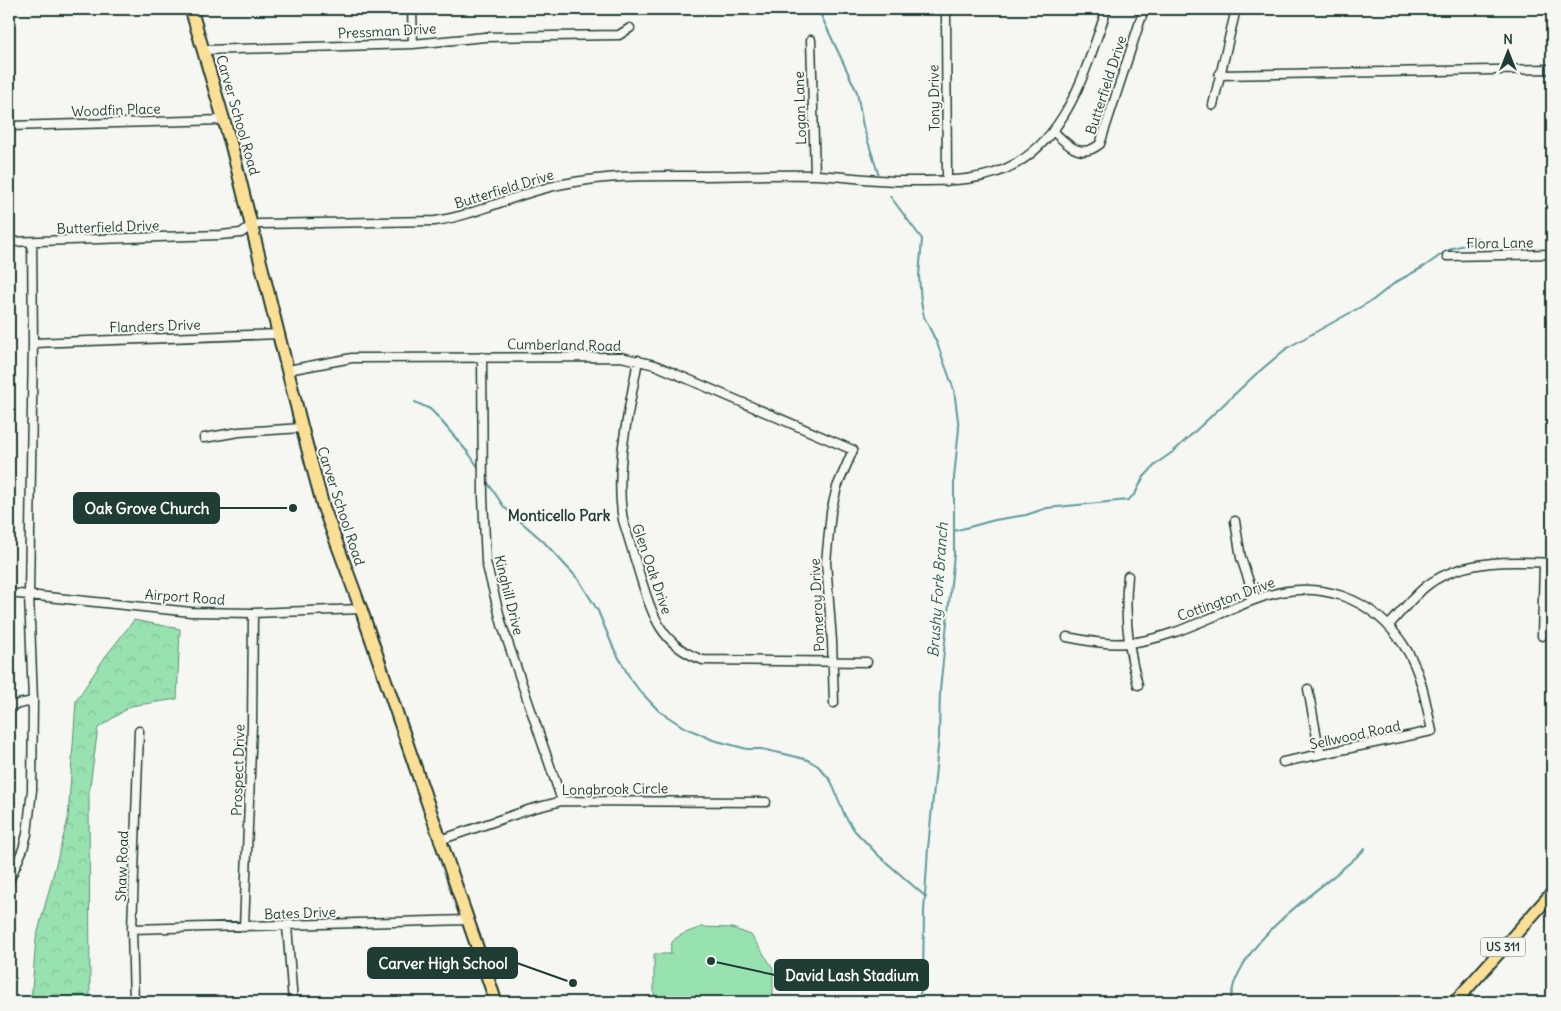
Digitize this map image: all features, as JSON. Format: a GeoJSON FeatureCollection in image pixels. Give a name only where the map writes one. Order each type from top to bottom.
{"type":"FeatureCollection","features":[{"type":"Feature","properties":{"kind":"main road","name":"Carver School Road"},"geometry":{"type":"LineString","coordinates":[[191,9],[224,120],[252,225],[323,506],[361,609],[496,1002]]}},
{"type":"Feature","properties":{"kind":"main road","name":"US 311"},"geometry":{"type":"LineString","coordinates":[[1454,1002],[1552,893]]}},
{"type":"Feature","properties":{"kind":"street"},"geometry":{"type":"LineString","coordinates":[[412,9],[413,44]]}},
{"type":"Feature","properties":{"kind":"street","name":"Butterfield Drive"},"geometry":{"type":"LineString","coordinates":[[9,242],[220,235],[241,233],[252,225],[435,221],[476,212],[538,190],[590,180],[644,176],[815,175],[889,182],[947,181],[988,175],[1003,170],[1033,152],[1053,131],[1069,106],[1084,74],[1107,9]]}},
{"type":"Feature","properties":{"kind":"street","name":"Butterfield Drive"},"geometry":{"type":"LineString","coordinates":[[1053,131],[1074,150],[1092,149],[1100,144],[1144,9]]}},
{"type":"Feature","properties":{"kind":"street"},"geometry":{"type":"LineString","coordinates":[[1213,105],[1236,9]]}},
{"type":"Feature","properties":{"kind":"street","name":"Tony Drive"},"geometry":{"type":"LineString","coordinates":[[946,14],[947,181]]}},
{"type":"Feature","properties":{"kind":"street","name":"Pressman Drive"},"geometry":{"type":"LineString","coordinates":[[204,50],[413,44],[485,38],[619,35],[630,28]]}},
{"type":"Feature","properties":{"kind":"street","name":"Logan Lane"},"geometry":{"type":"LineString","coordinates":[[811,40],[815,175]]}},
{"type":"Feature","properties":{"kind":"street"},"geometry":{"type":"LineString","coordinates":[[1219,75],[1552,69]]}},
{"type":"Feature","properties":{"kind":"street","name":"Woodfin Place"},"geometry":{"type":"LineString","coordinates":[[9,126],[224,120]]}},
{"type":"Feature","properties":{"kind":"street"},"geometry":{"type":"LineString","coordinates":[[9,881],[23,849],[30,814],[33,701],[29,594],[33,342],[32,242]]}},
{"type":"Feature","properties":{"kind":"street","name":"Flora Lane"},"geometry":{"type":"LineString","coordinates":[[1448,256],[1552,254]]}},
{"type":"Feature","properties":{"kind":"street","name":"Flanders Drive"},"geometry":{"type":"LineString","coordinates":[[33,342],[279,334]]}},
{"type":"Feature","properties":{"kind":"street","name":"Kinghill Drive"},"geometry":{"type":"LineString","coordinates":[[482,357],[483,497],[486,562],[502,625],[562,801]]}},
{"type":"Feature","properties":{"kind":"street","name":"Cumberland Road"},"geometry":{"type":"LineString","coordinates":[[288,370],[332,360],[352,358],[622,357],[654,365],[853,450]]}},
{"type":"Feature","properties":{"kind":"street","name":"Glen Oak Drive"},"geometry":{"type":"LineString","coordinates":[[638,360],[621,464],[620,505],[653,615],[665,635],[676,646],[690,655],[703,660],[868,662]]}},
{"type":"Feature","properties":{"kind":"street"},"geometry":{"type":"LineString","coordinates":[[204,438],[240,432],[302,428]]}},
{"type":"Feature","properties":{"kind":"street","name":"Pomeroy Drive"},"geometry":{"type":"LineString","coordinates":[[834,703],[833,662],[826,575],[828,535],[837,487],[853,450]]}},
{"type":"Feature","properties":{"kind":"street"},"geometry":{"type":"LineString","coordinates":[[1235,521],[1241,558],[1255,599]]}},
{"type":"Feature","properties":{"kind":"street"},"geometry":{"type":"LineString","coordinates":[[1542,636],[1544,563]]}},
{"type":"Feature","properties":{"kind":"street"},"geometry":{"type":"LineString","coordinates":[[1389,625],[1428,585],[1454,570],[1477,565],[1552,563]]}},
{"type":"Feature","properties":{"kind":"street"},"geometry":{"type":"LineString","coordinates":[[1128,576],[1126,613],[1128,643],[1138,685]]}},
{"type":"Feature","properties":{"kind":"street","name":"Cottington Drive"},"geometry":{"type":"LineString","coordinates":[[1067,637],[1096,642],[1128,643],[1184,628],[1255,599],[1289,590],[1319,590],[1334,593],[1358,603],[1389,625],[1408,652],[1422,684],[1432,731]]}},
{"type":"Feature","properties":{"kind":"street","name":"Airport Road"},"geometry":{"type":"LineString","coordinates":[[9,593],[191,612],[253,613],[361,609]]}},
{"type":"Feature","properties":{"kind":"street","name":"Prospect Drive"},"geometry":{"type":"LineString","coordinates":[[244,927],[252,725],[253,613]]}},
{"type":"Feature","properties":{"kind":"street"},"geometry":{"type":"LineString","coordinates":[[1308,689],[1320,754]]}},
{"type":"Feature","properties":{"kind":"street"},"geometry":{"type":"LineString","coordinates":[[9,706],[33,701]]}},
{"type":"Feature","properties":{"kind":"street","name":"Shaw Road"},"geometry":{"type":"LineString","coordinates":[[134,1002],[132,929],[139,731]]}},
{"type":"Feature","properties":{"kind":"street","name":"Sellwood Road"},"geometry":{"type":"LineString","coordinates":[[1283,762],[1432,731]]}},
{"type":"Feature","properties":{"kind":"street","name":"Longbrook Circle"},"geometry":{"type":"LineString","coordinates":[[440,840],[531,809],[562,801],[766,802]]}},
{"type":"Feature","properties":{"kind":"street","name":"Bates Drive"},"geometry":{"type":"LineString","coordinates":[[132,929],[468,920]]}},
{"type":"Feature","properties":{"kind":"street"},"geometry":{"type":"LineString","coordinates":[[287,926],[293,1002]]}},
{"type":"Feature","properties":{"kind":"green space"},"geometry":{"type":"Polygon","coordinates":[[[134,620],[180,629],[177,699],[131,706],[98,728],[89,793],[90,1002],[31,1002],[36,939],[68,819],[76,701],[105,657],[134,620]]]}},
{"type":"Feature","properties":{"kind":"green space"},"geometry":{"type":"Polygon","coordinates":[[[701,927],[732,928],[751,935],[773,968],[773,1002],[654,1002],[654,954],[671,954],[672,942],[675,939],[701,927]]]}},
{"type":"Feature","properties":{"kind":"waterway","name":"Brushy Fork Branch"},"geometry":{"type":"LineString","coordinates":[[818,9],[857,92],[863,126],[878,173]]}},
{"type":"Feature","properties":{"kind":"waterway","name":"Brushy Fork Branch"},"geometry":{"type":"LineString","coordinates":[[890,196],[922,239],[919,276],[921,302],[924,317],[937,343],[954,390],[959,428],[954,478],[954,555],[940,690],[939,737],[928,848],[924,912],[923,979],[920,995],[916,1002]]}},
{"type":"Feature","properties":{"kind":"waterway"},"geometry":{"type":"LineString","coordinates":[[954,531],[995,520],[1026,515],[1047,508],[1128,500],[1135,494],[1143,478],[1157,463],[1174,451],[1255,375],[1287,348],[1373,300],[1396,282],[1442,254],[1453,248],[1472,243],[1477,238]]}},
{"type":"Feature","properties":{"kind":"waterway"},"geometry":{"type":"LineString","coordinates":[[415,402],[430,409],[437,416],[470,455],[480,470]]}},
{"type":"Feature","properties":{"kind":"waterway"},"geometry":{"type":"LineString","coordinates":[[486,480],[504,507],[543,541],[579,580],[598,611],[613,647],[630,678],[659,711],[682,726],[713,740],[747,749],[761,749],[789,755],[808,760],[818,766],[831,781],[845,816],[855,831],[878,855],[926,897]]}},
{"type":"Feature","properties":{"kind":"waterway"},"geometry":{"type":"LineString","coordinates":[[1229,1002],[1238,974],[1248,957],[1273,927],[1365,849]]}},
{"type":"Feature","properties":{"kind":"place","name":"Oak Grove Church"},"geometry":{"type":"Point","coordinates":[293,508]}},
{"type":"Feature","properties":{"kind":"place","name":"David Lash Stadium"},"geometry":{"type":"Point","coordinates":[711,961]}},
{"type":"Feature","properties":{"kind":"place","name":"Carver High School"},"geometry":{"type":"Point","coordinates":[573,983]}},
{"type":"Feature","properties":{"kind":"district","name":"Monticello Park"},"geometry":{"type":"Point","coordinates":[559,516]}}]}
